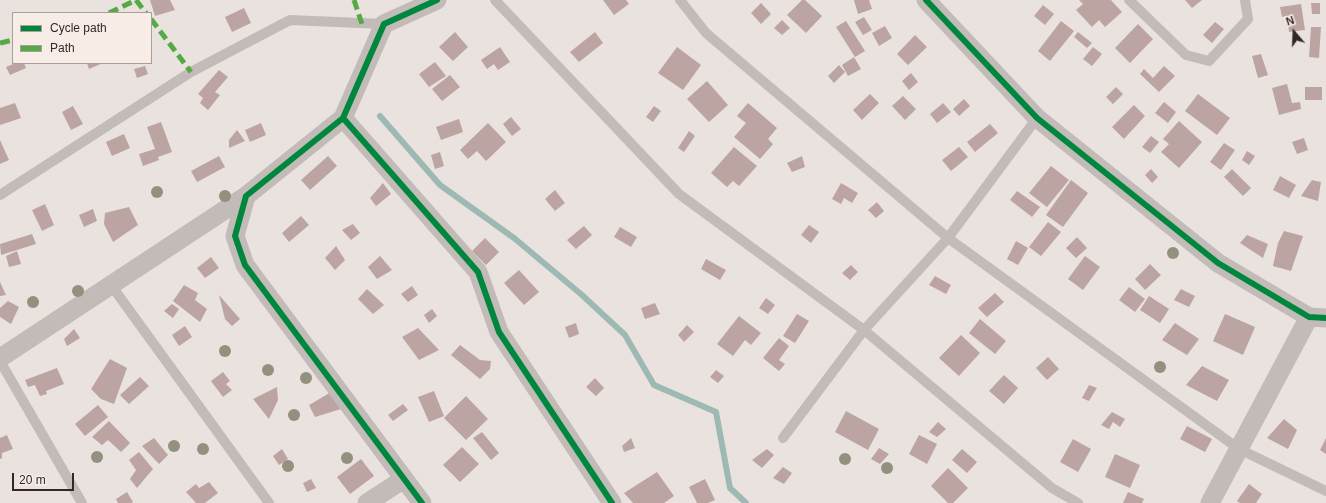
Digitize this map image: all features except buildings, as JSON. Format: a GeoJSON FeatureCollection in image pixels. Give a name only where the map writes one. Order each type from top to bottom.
{"type":"FeatureCollection","features":[{"type":"Feature","properties":{"kind":"street"},"geometry":{"type":"LineString","coordinates":[[0,358],[246,196],[343,118],[384,24],[437,0]]}},
{"type":"Feature","properties":{"kind":"street"},"geometry":{"type":"LineString","coordinates":[[926,0],[1037,118],[1218,263],[1317,318],[1239,449],[1210,503]]}},
{"type":"Feature","properties":{"kind":"street"},"geometry":{"type":"LineString","coordinates":[[343,118],[478,272],[499,332],[612,503]]}},
{"type":"Feature","properties":{"kind":"street"},"geometry":{"type":"LineString","coordinates":[[246,196],[234,236],[245,265],[422,503]]}},
{"type":"Feature","properties":{"kind":"street"},"geometry":{"type":"LineString","coordinates":[[367,503],[404,479]]}},
{"type":"Feature","properties":{"kind":"lane"},"geometry":{"type":"LineString","coordinates":[[495,0],[679,194],[864,330],[1052,488],[1078,503]]}},
{"type":"Feature","properties":{"kind":"lane"},"geometry":{"type":"LineString","coordinates":[[680,0],[706,33],[948,238],[1239,449],[1326,491]]}},
{"type":"Feature","properties":{"kind":"lane"},"geometry":{"type":"LineString","coordinates":[[1129,0],[1186,55],[1209,60],[1248,19],[1245,0]]}},
{"type":"Feature","properties":{"kind":"lane"},"geometry":{"type":"LineString","coordinates":[[0,195],[191,72],[290,20],[384,24]]}},
{"type":"Feature","properties":{"kind":"lane"},"geometry":{"type":"LineString","coordinates":[[783,438],[864,330],[948,238],[1037,118]]}},
{"type":"Feature","properties":{"kind":"lane"},"geometry":{"type":"LineString","coordinates":[[111,285],[269,503]]}},
{"type":"Feature","properties":{"kind":"lane"},"geometry":{"type":"LineString","coordinates":[[0,361],[82,503]]}},
{"type":"Feature","properties":{"kind":"waterway"},"geometry":{"type":"LineString","coordinates":[[380,116],[440,185],[514,238],[582,295],[625,335],[654,385],[716,412],[730,488],[746,503]]}},
{"type":"Feature","properties":{"kind":"marked path"},"geometry":{"type":"LineString","coordinates":[[136,0],[145,12]]}},
{"type":"Feature","properties":{"kind":"marked path"},"geometry":{"type":"LineString","coordinates":[[111,12],[136,0]]}},
{"type":"Feature","properties":{"kind":"marked path"},"geometry":{"type":"LineString","coordinates":[[354,0],[362,24]]}},
{"type":"Feature","properties":{"kind":"marked path"},"geometry":{"type":"LineString","coordinates":[[152,20],[191,72]]}},
{"type":"Feature","properties":{"kind":"marked path"},"geometry":{"type":"LineString","coordinates":[[0,43],[12,40]]}},
{"type":"Feature","properties":{"kind":"cycle path"},"geometry":{"type":"LineString","coordinates":[[422,503],[245,265],[235,236],[246,196],[343,118],[384,24],[437,0]]}},
{"type":"Feature","properties":{"kind":"cycle path"},"geometry":{"type":"LineString","coordinates":[[926,0],[1037,118],[1218,263],[1309,317],[1326,318]]}},
{"type":"Feature","properties":{"kind":"cycle path"},"geometry":{"type":"LineString","coordinates":[[343,118],[478,272],[499,332],[612,503]]}}]}
